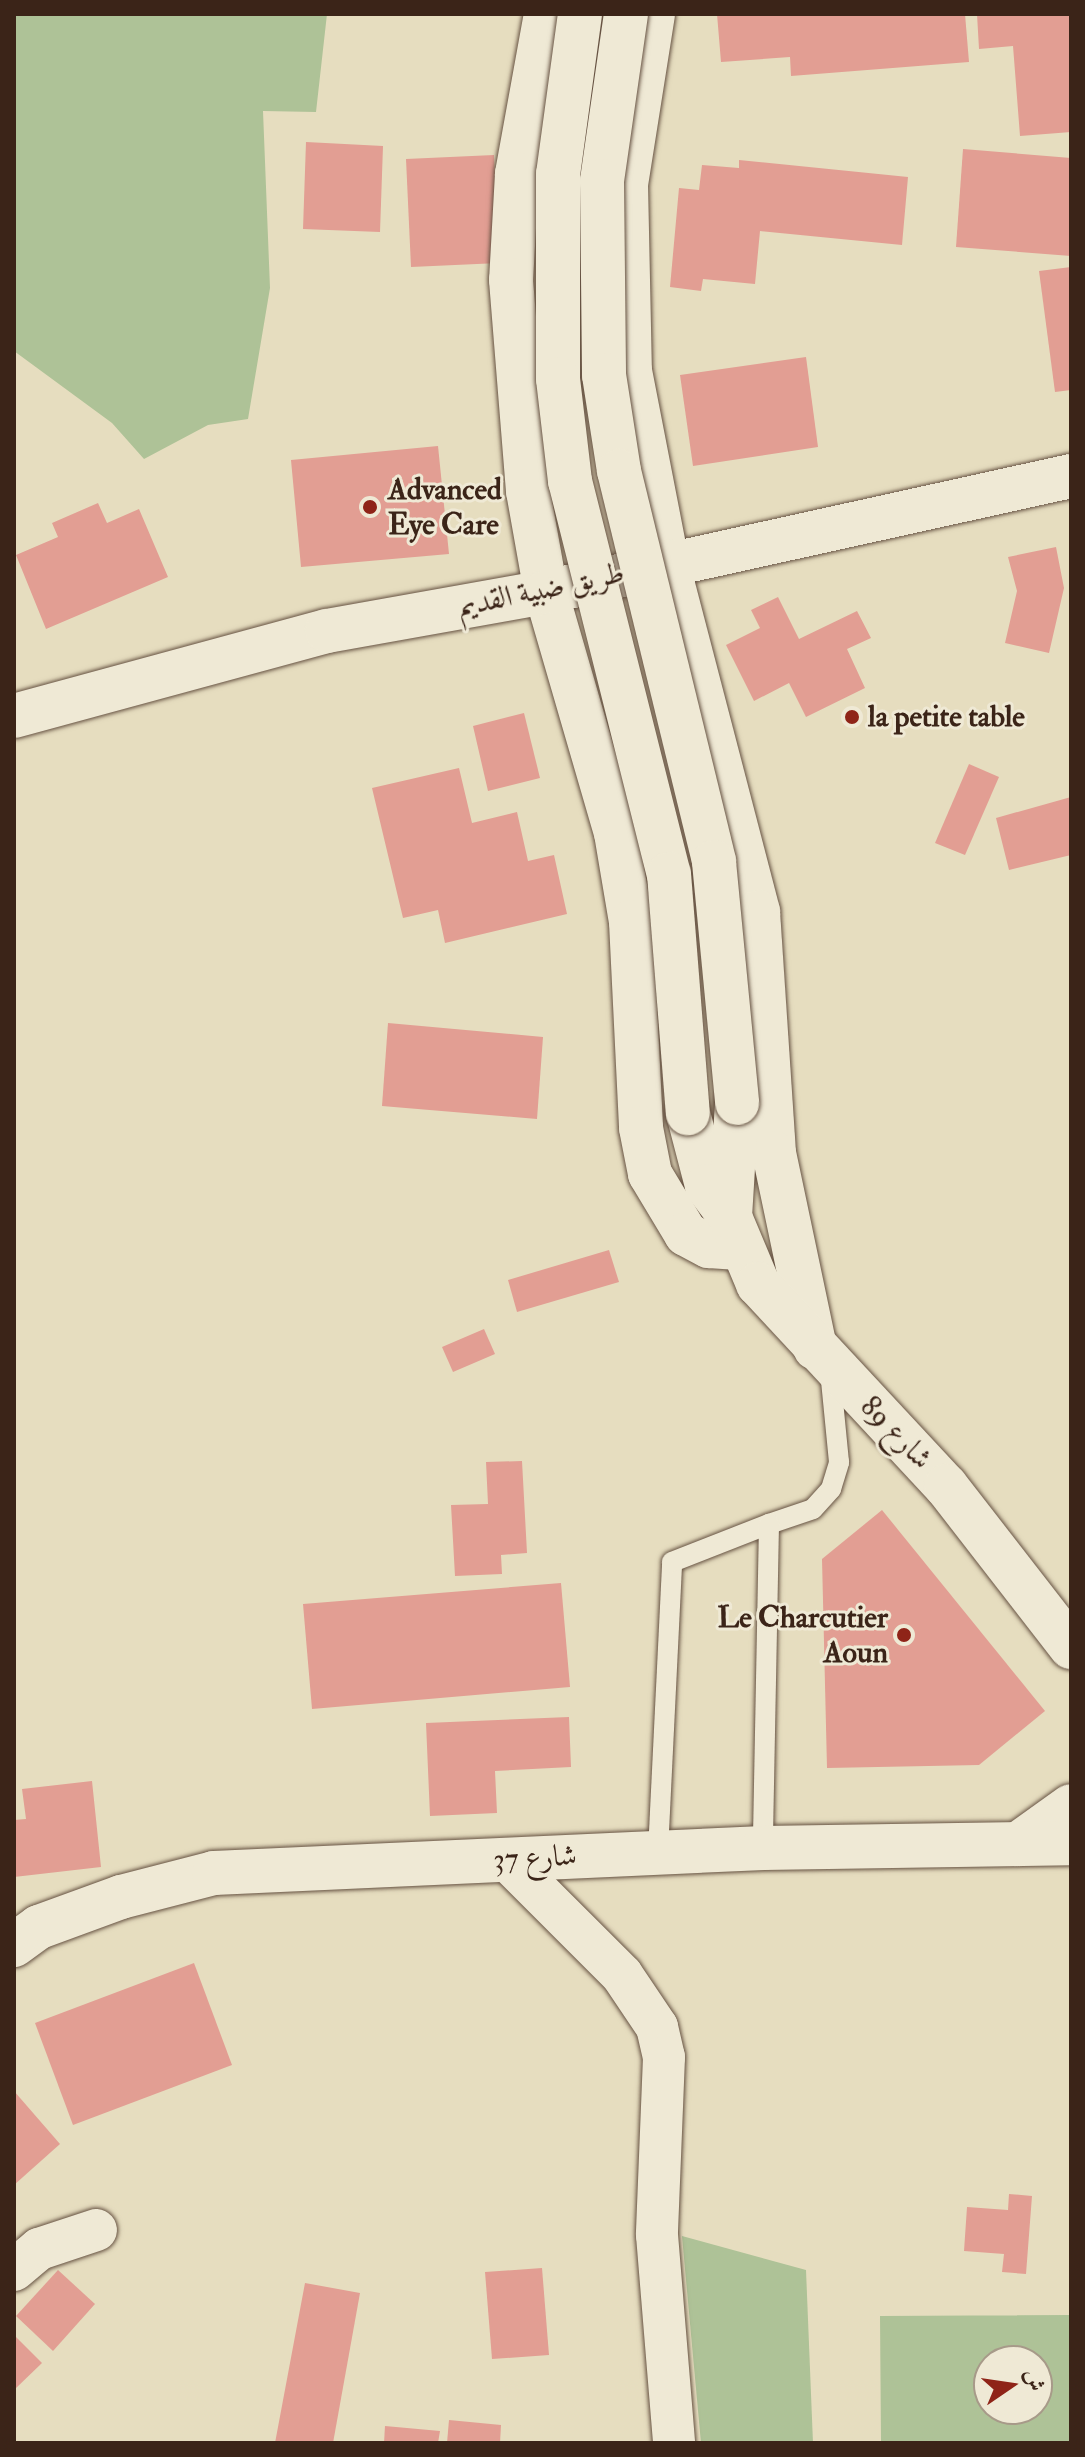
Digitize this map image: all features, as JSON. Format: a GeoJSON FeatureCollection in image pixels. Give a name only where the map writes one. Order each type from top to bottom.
{"type":"FeatureCollection","features":[{"type":"Feature","properties":{"kind":"street"},"geometry":{"type":"LineString","coordinates":[[546,14],[517,174],[511,280],[515,386],[546,592],[616,833],[631,922],[650,1174],[686,1234],[709,1246],[734,1233],[737,1103],[714,862],[619,471],[604,375],[602,181],[626,14]]}},
{"type":"Feature","properties":{"kind":"street","name":"شارع 89"},"geometry":{"type":"LineString","coordinates":[[580,14],[558,174],[558,379],[570,481],[669,874],[693,1151],[779,1313],[946,1486],[1071,1647]]}},
{"type":"Feature","properties":{"kind":"street"},"geometry":{"type":"LineString","coordinates":[[653,14],[626,184],[624,278],[630,371],[667,562],[758,912],[774,1153],[822,1355]]}},
{"type":"Feature","properties":{"kind":"street","name":"طريق ضبية القديم"},"geometry":{"type":"LineString","coordinates":[[14,716],[194,662],[546,592],[667,562],[1071,476]]}},
{"type":"Feature","properties":{"kind":"street"},"geometry":{"type":"LineString","coordinates":[[1018,1844],[1071,1806]]}},
{"type":"Feature","properties":{"kind":"street","name":"شارع 37"},"geometry":{"type":"LineString","coordinates":[[14,1945],[39,1927],[107,1902],[214,1873],[763,1848],[1071,1843]]}},
{"type":"Feature","properties":{"kind":"street"},"geometry":{"type":"LineString","coordinates":[[506,1859],[622,1975],[657,2027],[664,2057],[657,2235],[674,2443]]}},
{"type":"Feature","properties":{"kind":"street"},"geometry":{"type":"LineString","coordinates":[[14,2270],[39,2249],[96,2230]]}},
{"type":"Feature","properties":{"kind":"lane"},"geometry":{"type":"LineString","coordinates":[[658,1852],[672,1562],[813,1509],[831,1489],[839,1462],[822,1355]]}},
{"type":"Feature","properties":{"kind":"lane"},"geometry":{"type":"LineString","coordinates":[[763,1848],[769,1524]]}},
{"type":"Feature","properties":{"kind":"green space"},"geometry":{"type":"Polygon","coordinates":[[[14,14],[327,14],[316,112],[263,111],[270,288],[248,419],[208,425],[144,459],[112,423],[14,351],[14,14]]]}},
{"type":"Feature","properties":{"kind":"green space"},"geometry":{"type":"Polygon","coordinates":[[[682,2236],[806,2270],[813,2443],[701,2443],[682,2236]]]}},
{"type":"Feature","properties":{"kind":"green space"},"geometry":{"type":"Polygon","coordinates":[[[1071,2315],[1071,2443],[881,2443],[880,2316],[1071,2315]]]}},
{"type":"Feature","properties":{"kind":"building"},"geometry":{"type":"Polygon","coordinates":[[[717,14],[965,14],[969,62],[791,76],[790,57],[721,62],[717,14]]]}},
{"type":"Feature","properties":{"kind":"building"},"geometry":{"type":"Polygon","coordinates":[[[977,14],[1071,14],[1071,132],[1020,136],[1013,46],[979,49],[977,14]]]}},
{"type":"Feature","properties":{"kind":"building"},"geometry":{"type":"Polygon","coordinates":[[[306,142],[383,146],[380,232],[303,229],[306,142]]]}},
{"type":"Feature","properties":{"kind":"building"},"geometry":{"type":"Polygon","coordinates":[[[963,149],[1071,158],[1071,256],[956,247],[963,149]]]}},
{"type":"Feature","properties":{"kind":"building"},"geometry":{"type":"Polygon","coordinates":[[[494,155],[499,263],[411,267],[406,159],[494,155]]]}},
{"type":"Feature","properties":{"kind":"building"},"geometry":{"type":"Polygon","coordinates":[[[739,160],[908,177],[902,245],[760,231],[755,284],[703,279],[701,291],[670,287],[679,188],[699,190],[702,165],[739,168],[739,160]]]}},
{"type":"Feature","properties":{"kind":"building"},"geometry":{"type":"Polygon","coordinates":[[[1071,267],[1071,390],[1055,392],[1039,271],[1071,267]]]}},
{"type":"Feature","properties":{"kind":"building"},"geometry":{"type":"Polygon","coordinates":[[[806,357],[818,447],[693,466],[680,375],[806,357]]]}},
{"type":"Feature","properties":{"kind":"building","name":"Advanced Eye Care"},"geometry":{"type":"Polygon","coordinates":[[[438,446],[449,554],[301,567],[291,460],[438,446]]]}},
{"type":"Feature","properties":{"kind":"building"},"geometry":{"type":"Polygon","coordinates":[[[98,503],[107,523],[139,509],[168,577],[46,629],[16,555],[58,537],[52,523],[98,503]]]}},
{"type":"Feature","properties":{"kind":"building"},"geometry":{"type":"Polygon","coordinates":[[[1056,547],[1064,588],[1049,653],[1005,643],[1017,591],[1008,557],[1056,547]]]}},
{"type":"Feature","properties":{"kind":"building"},"geometry":{"type":"Polygon","coordinates":[[[778,597],[799,639],[857,611],[871,638],[847,649],[865,688],[806,717],[789,683],[754,701],[726,645],[760,628],[751,610],[778,597]]]}},
{"type":"Feature","properties":{"kind":"building"},"geometry":{"type":"Polygon","coordinates":[[[524,713],[540,778],[488,791],[473,726],[524,713]]]}},
{"type":"Feature","properties":{"kind":"building"},"geometry":{"type":"Polygon","coordinates":[[[969,764],[999,777],[965,855],[935,843],[969,764]]]}},
{"type":"Feature","properties":{"kind":"building"},"geometry":{"type":"Polygon","coordinates":[[[459,768],[472,823],[517,812],[528,861],[554,855],[567,914],[445,943],[438,910],[403,918],[372,788],[459,768]]]}},
{"type":"Feature","properties":{"kind":"building"},"geometry":{"type":"Polygon","coordinates":[[[1071,797],[1071,855],[1009,870],[996,818],[1071,797]]]}},
{"type":"Feature","properties":{"kind":"building"},"geometry":{"type":"Polygon","coordinates":[[[388,1023],[543,1037],[537,1119],[382,1106],[388,1023]]]}},
{"type":"Feature","properties":{"kind":"building"},"geometry":{"type":"Polygon","coordinates":[[[609,1250],[619,1282],[517,1312],[508,1280],[609,1250]]]}},
{"type":"Feature","properties":{"kind":"building"},"geometry":{"type":"Polygon","coordinates":[[[484,1329],[495,1354],[453,1372],[442,1347],[484,1329]]]}},
{"type":"Feature","properties":{"kind":"building"},"geometry":{"type":"Polygon","coordinates":[[[522,1461],[527,1553],[501,1555],[502,1574],[455,1576],[451,1505],[488,1504],[486,1462],[522,1461]]]}},
{"type":"Feature","properties":{"kind":"building","name":"Le Charcutier Aoun"},"geometry":{"type":"Polygon","coordinates":[[[882,1510],[1045,1711],[979,1765],[827,1768],[822,1559],[882,1510]]]}},
{"type":"Feature","properties":{"kind":"building"},"geometry":{"type":"Polygon","coordinates":[[[561,1583],[570,1687],[312,1709],[303,1604],[561,1583]]]}},
{"type":"Feature","properties":{"kind":"building"},"geometry":{"type":"Polygon","coordinates":[[[569,1717],[571,1767],[495,1771],[497,1813],[430,1816],[426,1723],[569,1717]]]}},
{"type":"Feature","properties":{"kind":"building"},"geometry":{"type":"Polygon","coordinates":[[[92,1781],[101,1867],[14,1877],[14,1820],[26,1819],[22,1789],[92,1781]]]}},
{"type":"Feature","properties":{"kind":"building"},"geometry":{"type":"Polygon","coordinates":[[[194,1963],[232,2065],[73,2125],[35,2023],[194,1963]]]}},
{"type":"Feature","properties":{"kind":"building"},"geometry":{"type":"Polygon","coordinates":[[[14,2091],[60,2144],[14,2185],[14,2091]]]}},
{"type":"Feature","properties":{"kind":"building"},"geometry":{"type":"Polygon","coordinates":[[[1009,2194],[1032,2196],[1026,2274],[1002,2272],[1004,2254],[964,2251],[967,2207],[1008,2210],[1009,2194]]]}},
{"type":"Feature","properties":{"kind":"building"},"geometry":{"type":"Polygon","coordinates":[[[542,2268],[549,2355],[492,2359],[485,2272],[542,2268]]]}},
{"type":"Feature","properties":{"kind":"building"},"geometry":{"type":"Polygon","coordinates":[[[58,2270],[95,2304],[53,2351],[16,2316],[58,2270]]]}},
{"type":"Feature","properties":{"kind":"building"},"geometry":{"type":"Polygon","coordinates":[[[305,2283],[360,2293],[333,2443],[275,2443],[305,2283]]]}},
{"type":"Feature","properties":{"kind":"building"},"geometry":{"type":"Polygon","coordinates":[[[14,2335],[42,2363],[14,2390],[14,2335]]]}},
{"type":"Feature","properties":{"kind":"building"},"geometry":{"type":"Polygon","coordinates":[[[449,2420],[501,2425],[500,2443],[447,2443],[449,2420]]]}},
{"type":"Feature","properties":{"kind":"building"},"geometry":{"type":"Polygon","coordinates":[[[385,2426],[440,2431],[438,2443],[384,2443],[385,2426]]]}},
{"type":"Feature","properties":{"kind":"place","name":"Advanced Eye Care"},"geometry":{"type":"Point","coordinates":[370,507]}},
{"type":"Feature","properties":{"kind":"place","name":"la petite table"},"geometry":{"type":"Point","coordinates":[852,717]}},
{"type":"Feature","properties":{"kind":"place","name":"Le Charcutier Aoun"},"geometry":{"type":"Point","coordinates":[904,1635]}}]}
